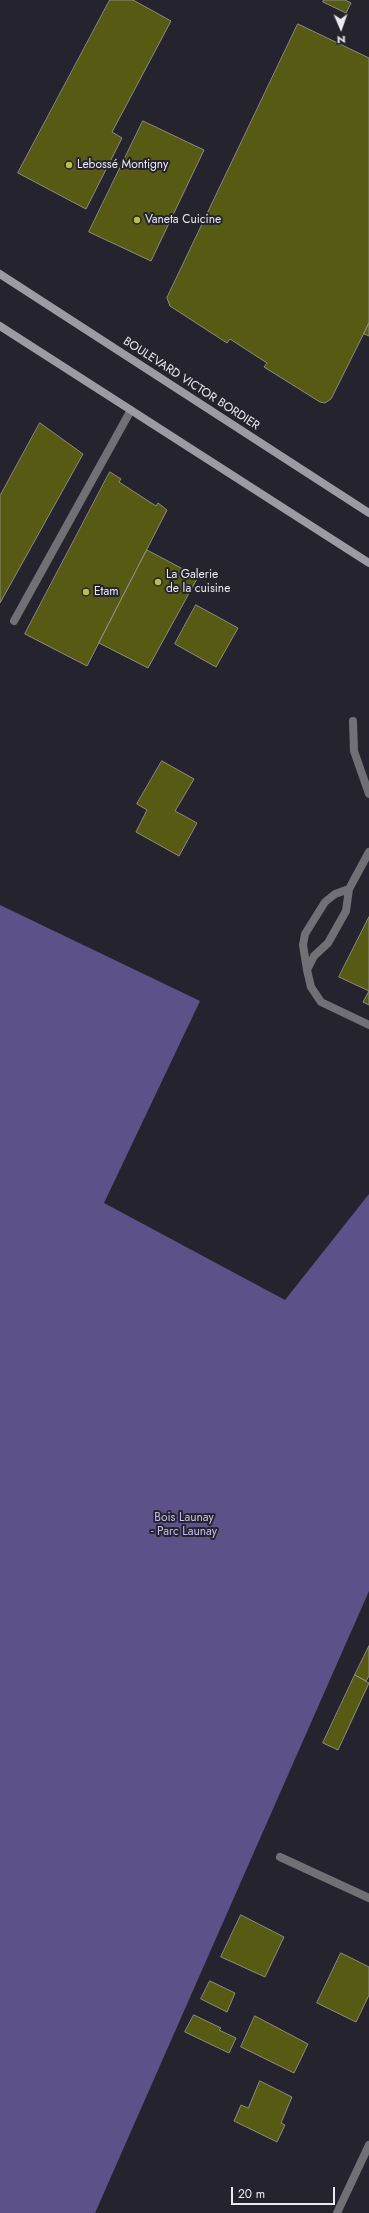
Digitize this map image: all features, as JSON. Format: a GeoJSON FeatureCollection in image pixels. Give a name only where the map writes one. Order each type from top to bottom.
{"type":"FeatureCollection","features":[{"type":"Feature","properties":{"kind":"main road","name":"BOULEVARD VICTOR BORDIER"},"geometry":{"type":"LineString","coordinates":[[0,274],[369,513]]}},
{"type":"Feature","properties":{"kind":"main road"},"geometry":{"type":"LineString","coordinates":[[0,326],[369,563]]}},
{"type":"Feature","properties":{"kind":"street"},"geometry":{"type":"LineString","coordinates":[[14,621],[131,410]]}},
{"type":"Feature","properties":{"kind":"street"},"geometry":{"type":"LineString","coordinates":[[353,721],[354,751],[369,794]]}},
{"type":"Feature","properties":{"kind":"street"},"geometry":{"type":"LineString","coordinates":[[308,970],[314,956],[328,943],[346,911],[349,889],[369,852]]}},
{"type":"Feature","properties":{"kind":"street"},"geometry":{"type":"LineString","coordinates":[[349,889],[335,894],[325,902],[305,934],[303,945],[311,987],[321,1002],[369,1025]]}},
{"type":"Feature","properties":{"kind":"street"},"geometry":{"type":"LineString","coordinates":[[280,1857],[369,1898]]}},
{"type":"Feature","properties":{"kind":"street"},"geometry":{"type":"LineString","coordinates":[[337,2213],[369,2145]]}},
{"type":"Feature","properties":{"kind":"green space","name":"Bois Launay - Parc Launay"},"geometry":{"type":"Polygon","coordinates":[[[0,905],[200,1001],[104,1203],[285,1300],[369,1194],[369,1591],[95,2213],[0,2213],[0,905]]]}},
{"type":"Feature","properties":{"kind":"building"},"geometry":{"type":"Polygon","coordinates":[[[110,0],[133,0],[171,21],[112,132],[122,138],[86,209],[18,173],[110,0]]]}},
{"type":"Feature","properties":{"kind":"building"},"geometry":{"type":"Polygon","coordinates":[[[324,0],[345,0],[351,3],[346,13],[323,2],[324,0]]]}},
{"type":"Feature","properties":{"kind":"building"},"geometry":{"type":"Polygon","coordinates":[[[298,24],[369,58],[369,323],[331,399],[325,403],[320,402],[264,367],[267,363],[230,339],[227,343],[170,306],[167,298],[298,24]]]}},
{"type":"Feature","properties":{"kind":"building"},"geometry":{"type":"Polygon","coordinates":[[[143,121],[204,150],[151,261],[89,232],[143,121]]]}},
{"type":"Feature","properties":{"kind":"building"},"geometry":{"type":"Polygon","coordinates":[[[369,323],[369,336],[364,334],[369,323]]]}},
{"type":"Feature","properties":{"kind":"building"},"geometry":{"type":"Polygon","coordinates":[[[40,423],[83,454],[0,603],[0,496],[40,423]]]}},
{"type":"Feature","properties":{"kind":"building","name":"Etam"},"geometry":{"type":"Polygon","coordinates":[[[110,472],[121,479],[119,482],[156,506],[158,503],[167,510],[87,666],[25,634],[110,472]]]}},
{"type":"Feature","properties":{"kind":"building"},"geometry":{"type":"Polygon","coordinates":[[[147,550],[198,577],[148,668],[99,643],[147,550]]]}},
{"type":"Feature","properties":{"kind":"building"},"geometry":{"type":"Polygon","coordinates":[[[196,605],[238,628],[216,667],[175,644],[196,605]]]}},
{"type":"Feature","properties":{"kind":"building"},"geometry":{"type":"Polygon","coordinates":[[[162,761],[194,779],[175,811],[197,823],[179,856],[136,832],[147,810],[137,804],[162,761]]]}},
{"type":"Feature","properties":{"kind":"building"},"geometry":{"type":"Polygon","coordinates":[[[369,917],[369,991],[339,977],[369,917]]]}},
{"type":"Feature","properties":{"kind":"building"},"geometry":{"type":"Polygon","coordinates":[[[369,991],[369,1005],[363,1002],[369,991]]]}},
{"type":"Feature","properties":{"kind":"building"},"geometry":{"type":"Polygon","coordinates":[[[369,1646],[369,1676],[366,1681],[355,1675],[369,1646]]]}},
{"type":"Feature","properties":{"kind":"building"},"geometry":{"type":"Polygon","coordinates":[[[355,1675],[369,1683],[338,1750],[323,1743],[355,1675]]]}},
{"type":"Feature","properties":{"kind":"building"},"geometry":{"type":"Polygon","coordinates":[[[241,1915],[284,1937],[265,1977],[221,1957],[241,1915]]]}},
{"type":"Feature","properties":{"kind":"building"},"geometry":{"type":"Polygon","coordinates":[[[341,1953],[369,1967],[369,1995],[356,2022],[317,2003],[341,1953]]]}},
{"type":"Feature","properties":{"kind":"building"},"geometry":{"type":"Polygon","coordinates":[[[210,1981],[235,1993],[227,2012],[201,1999],[210,1981]]]}},
{"type":"Feature","properties":{"kind":"building"},"geometry":{"type":"Polygon","coordinates":[[[194,2015],[221,2028],[219,2030],[236,2038],[229,2053],[185,2032],[194,2015]]]}},
{"type":"Feature","properties":{"kind":"building"},"geometry":{"type":"Polygon","coordinates":[[[255,2016],[308,2044],[294,2073],[241,2047],[255,2016]]]}},
{"type":"Feature","properties":{"kind":"building"},"geometry":{"type":"Polygon","coordinates":[[[260,2081],[292,2097],[281,2123],[285,2125],[277,2142],[234,2121],[241,2105],[248,2108],[260,2081]]]}},
{"type":"Feature","properties":{"kind":"place","name":"Lebossé Montigny"},"geometry":{"type":"Point","coordinates":[69,165]}},
{"type":"Feature","properties":{"kind":"place","name":"Vaneta Cuicine"},"geometry":{"type":"Point","coordinates":[137,220]}},
{"type":"Feature","properties":{"kind":"place","name":"La Galerie de la cuisine"},"geometry":{"type":"Point","coordinates":[158,582]}},
{"type":"Feature","properties":{"kind":"place","name":"Etam"},"geometry":{"type":"Point","coordinates":[86,592]}}]}
